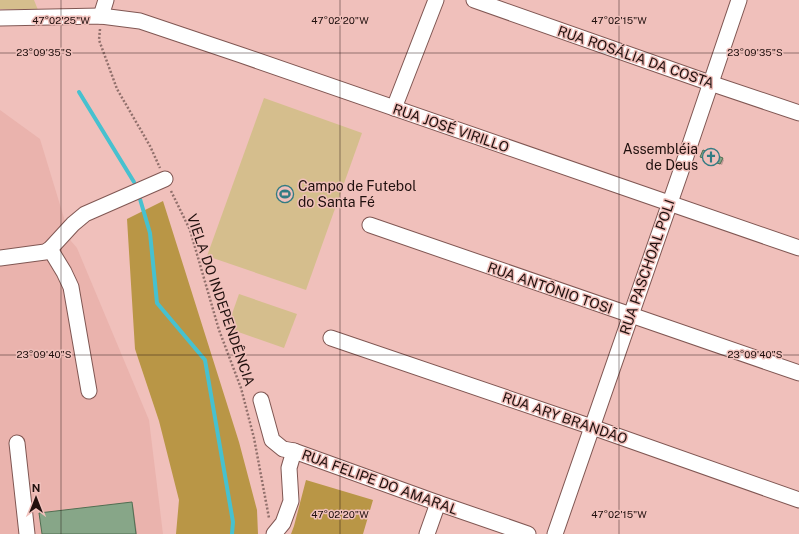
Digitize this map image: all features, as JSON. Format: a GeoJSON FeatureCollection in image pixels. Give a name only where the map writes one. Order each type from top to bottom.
{"type":"FeatureCollection","features":[{"type":"Feature","properties":{"kind":"street"},"geometry":{"type":"LineString","coordinates":[[101,16],[106,0]]}},
{"type":"Feature","properties":{"kind":"street"},"geometry":{"type":"LineString","coordinates":[[394,108],[436,0]]}},
{"type":"Feature","properties":{"kind":"street","name":"RUA ROSÁLIA DA COSTA"},"geometry":{"type":"LineString","coordinates":[[474,0],[799,113]]}},
{"type":"Feature","properties":{"kind":"street","name":"RUA PASCHOAL POLI"},"geometry":{"type":"LineString","coordinates":[[555,534],[739,0]]}},
{"type":"Feature","properties":{"kind":"street","name":"RUA JOSÉ VIRILLO"},"geometry":{"type":"LineString","coordinates":[[0,18],[101,16],[140,21],[799,248]]}},
{"type":"Feature","properties":{"kind":"street"},"geometry":{"type":"LineString","coordinates":[[0,258],[45,252],[50,249],[73,224],[86,214],[165,180]]}},
{"type":"Feature","properties":{"kind":"street","name":"RUA ANTÔNIO TOSI"},"geometry":{"type":"LineString","coordinates":[[370,225],[630,316],[799,373]]}},
{"type":"Feature","properties":{"kind":"street"},"geometry":{"type":"LineString","coordinates":[[50,249],[71,287],[89,391]]}},
{"type":"Feature","properties":{"kind":"street","name":"RUA ARY BRANDÃO"},"geometry":{"type":"LineString","coordinates":[[331,338],[592,427],[799,500]]}},
{"type":"Feature","properties":{"kind":"street","name":"RUA FELIPE DO AMARAL"},"geometry":{"type":"LineString","coordinates":[[261,400],[272,440],[283,449],[294,451],[528,534]]}},
{"type":"Feature","properties":{"kind":"street"},"geometry":{"type":"LineString","coordinates":[[17,443],[27,534]]}},
{"type":"Feature","properties":{"kind":"street"},"geometry":{"type":"LineString","coordinates":[[274,534],[283,523],[290,501],[289,468],[294,451]]}},
{"type":"Feature","properties":{"kind":"street"},"geometry":{"type":"LineString","coordinates":[[427,534],[438,503]]}},
{"type":"Feature","properties":{"kind":"path","name":"VIELA DO INDEPENDÊNCIA"},"geometry":{"type":"LineString","coordinates":[[101,16],[99,40],[117,89],[150,146],[190,230],[219,330],[241,388],[254,438],[269,519]]}},
{"type":"Feature","properties":{"kind":"shaded area"},"geometry":{"type":"Polygon","coordinates":[[[0,0],[34,0],[38,10],[0,9],[0,0]]]}},
{"type":"Feature","properties":{"kind":"shaded area","name":"Campo de Futebol do Santa Fé"},"geometry":{"type":"Polygon","coordinates":[[[264,98],[362,133],[306,290],[207,256],[264,98]]]}},
{"type":"Feature","properties":{"kind":"shaded area"},"geometry":{"type":"Polygon","coordinates":[[[0,110],[40,139],[71,241],[77,248],[149,420],[163,534],[0,534],[0,110]]]}},
{"type":"Feature","properties":{"kind":"shaded area"},"geometry":{"type":"Polygon","coordinates":[[[163,201],[239,442],[257,510],[258,534],[176,534],[179,500],[159,421],[135,349],[127,219],[163,201]]]}},
{"type":"Feature","properties":{"kind":"shaded area"},"geometry":{"type":"Polygon","coordinates":[[[239,294],[297,314],[284,348],[227,328],[239,294]]]}},
{"type":"Feature","properties":{"kind":"shaded area"},"geometry":{"type":"Polygon","coordinates":[[[306,480],[373,500],[363,534],[291,534],[306,480]]]}},
{"type":"Feature","properties":{"kind":"building","name":"Assembléia de Deus"},"geometry":{"type":"Polygon","coordinates":[[[703,150],[723,158],[720,164],[700,157],[703,150]]]}},
{"type":"Feature","properties":{"kind":"building"},"geometry":{"type":"Polygon","coordinates":[[[132,502],[136,534],[42,534],[39,513],[132,502]]]}},
{"type":"Feature","properties":{"kind":"waterway"},"geometry":{"type":"LineString","coordinates":[[79,92],[134,182]]}},
{"type":"Feature","properties":{"kind":"waterway"},"geometry":{"type":"LineString","coordinates":[[140,199],[150,233],[157,303],[205,360],[233,522],[232,534]]}},
{"type":"Feature","properties":{"kind":"place","name":"Assembléia de Deus"},"geometry":{"type":"Point","coordinates":[711,157]}},
{"type":"Feature","properties":{"kind":"place","name":"Campo de Futebol do Santa Fé"},"geometry":{"type":"Point","coordinates":[285,194]}}]}
